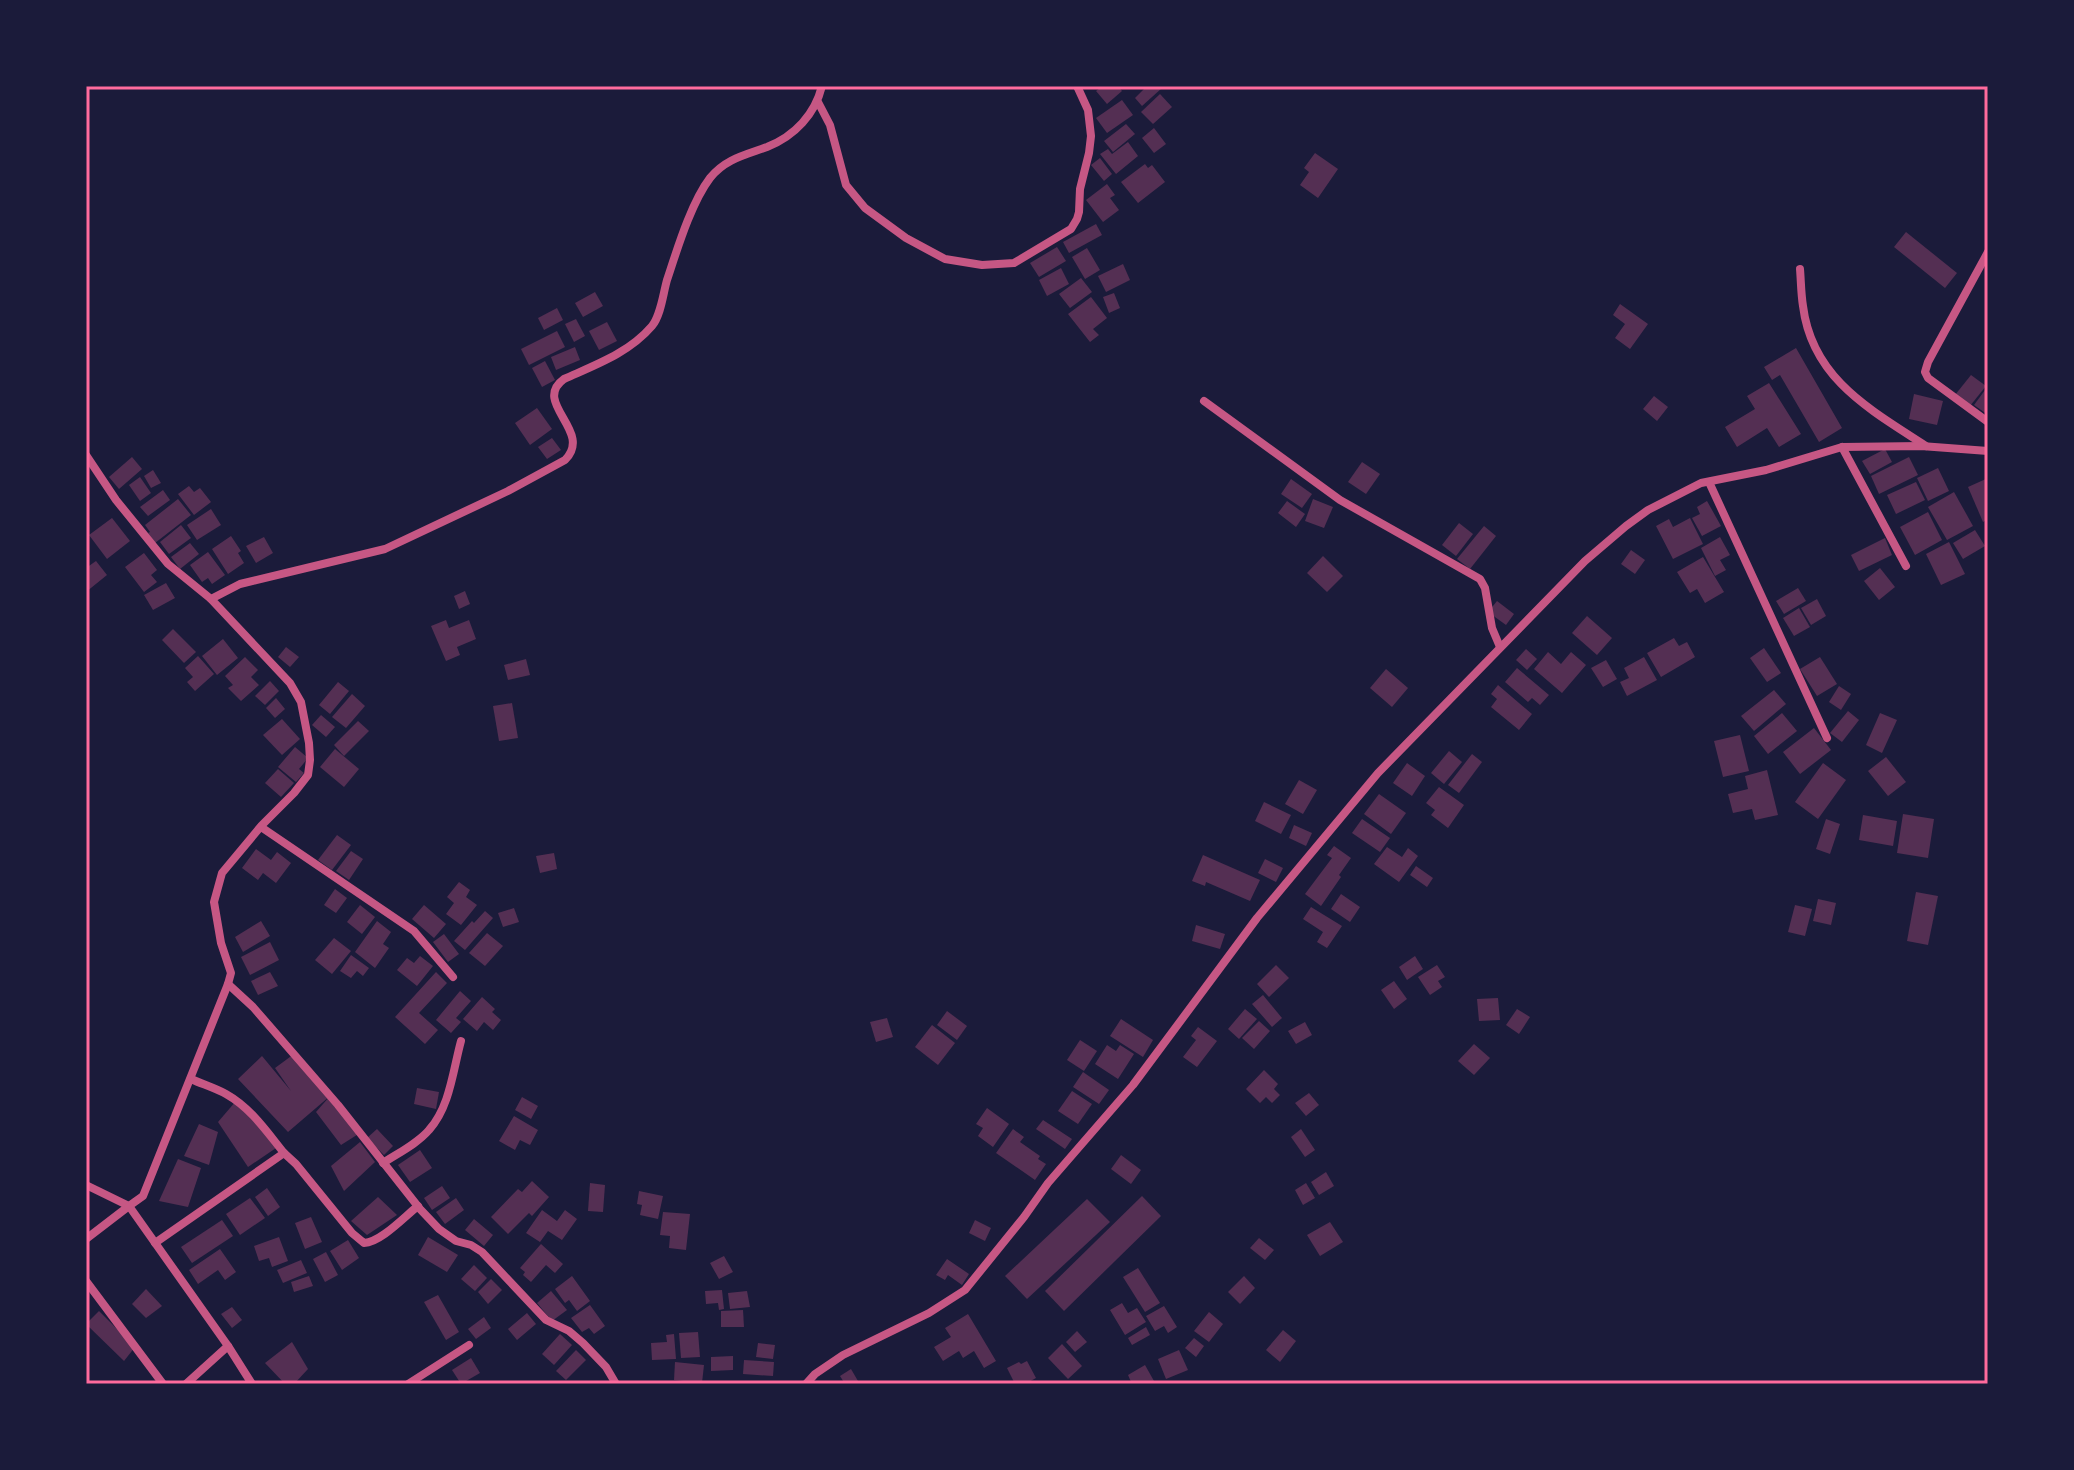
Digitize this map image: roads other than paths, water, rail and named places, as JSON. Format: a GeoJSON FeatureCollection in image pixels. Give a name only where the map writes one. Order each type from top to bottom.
{"type":"FeatureCollection","features":[{"type":"Feature","properties":{"kind":"street"},"geometry":{"type":"LineString","coordinates":[[211,599],[240,584],[385,549],[508,491],[565,460],[571,454],[573,442],[571,429],[555,404],[553,394],[556,384],[615,356],[655,323],[668,276],[696,200],[710,178],[726,162],[789,136],[818,102],[822,86]]}},
{"type":"Feature","properties":{"kind":"street"},"geometry":{"type":"LineString","coordinates":[[818,102],[830,125],[846,185],[865,208],[906,238],[945,259],[982,265],[1014,263],[1071,229],[1077,219],[1091,136],[1088,110],[1077,86]]}},
{"type":"Feature","properties":{"kind":"street"},"geometry":{"type":"LineString","coordinates":[[1988,252],[1925,369],[1928,378],[1988,422]]}},
{"type":"Feature","properties":{"kind":"street"},"geometry":{"type":"LineString","coordinates":[[1800,269],[1803,308],[1816,350],[1827,369],[1862,404],[1927,446]]}},
{"type":"Feature","properties":{"kind":"street"},"geometry":{"type":"LineString","coordinates":[[1204,401],[1340,500],[1480,579],[1500,647]]}},
{"type":"Feature","properties":{"kind":"street"},"geometry":{"type":"LineString","coordinates":[[806,1384],[843,1355],[929,1313],[965,1290],[1048,1183],[1133,1085],[1257,918],[1378,773],[1585,561],[1616,534],[1648,510],[1701,483],[1766,470],[1842,447],[1927,446],[1988,451]]}},
{"type":"Feature","properties":{"kind":"street"},"geometry":{"type":"LineString","coordinates":[[1842,447],[1906,566]]}},
{"type":"Feature","properties":{"kind":"street"},"geometry":{"type":"LineString","coordinates":[[86,455],[116,500],[168,564],[211,599],[290,683],[301,702],[310,760],[308,775],[294,793],[222,873],[214,902],[221,943],[231,973],[143,1196],[86,1239]]}},
{"type":"Feature","properties":{"kind":"street"},"geometry":{"type":"LineString","coordinates":[[1709,482],[1827,738]]}},
{"type":"Feature","properties":{"kind":"street"},"geometry":{"type":"LineString","coordinates":[[261,827],[414,931],[453,977]]}},
{"type":"Feature","properties":{"kind":"street"},"geometry":{"type":"LineString","coordinates":[[228,984],[253,1007],[338,1105],[439,1229],[456,1241],[482,1252],[546,1320],[569,1331],[589,1349],[606,1367],[616,1384]]}},
{"type":"Feature","properties":{"kind":"street"},"geometry":{"type":"LineString","coordinates":[[383,1163],[417,1141],[439,1116],[461,1041]]}},
{"type":"Feature","properties":{"kind":"street"},"geometry":{"type":"LineString","coordinates":[[191,1079],[243,1106],[364,1243],[371,1242],[390,1229],[418,1206]]}},
{"type":"Feature","properties":{"kind":"street"},"geometry":{"type":"LineString","coordinates":[[155,1243],[284,1153]]}},
{"type":"Feature","properties":{"kind":"street"},"geometry":{"type":"LineString","coordinates":[[86,1185],[129,1206],[252,1384]]}},
{"type":"Feature","properties":{"kind":"street"},"geometry":{"type":"LineString","coordinates":[[86,1281],[163,1384]]}},
{"type":"Feature","properties":{"kind":"street"},"geometry":{"type":"LineString","coordinates":[[408,1384],[469,1345]]}},
{"type":"Feature","properties":{"kind":"street"},"geometry":{"type":"LineString","coordinates":[[186,1384],[228,1346]]}}]}
